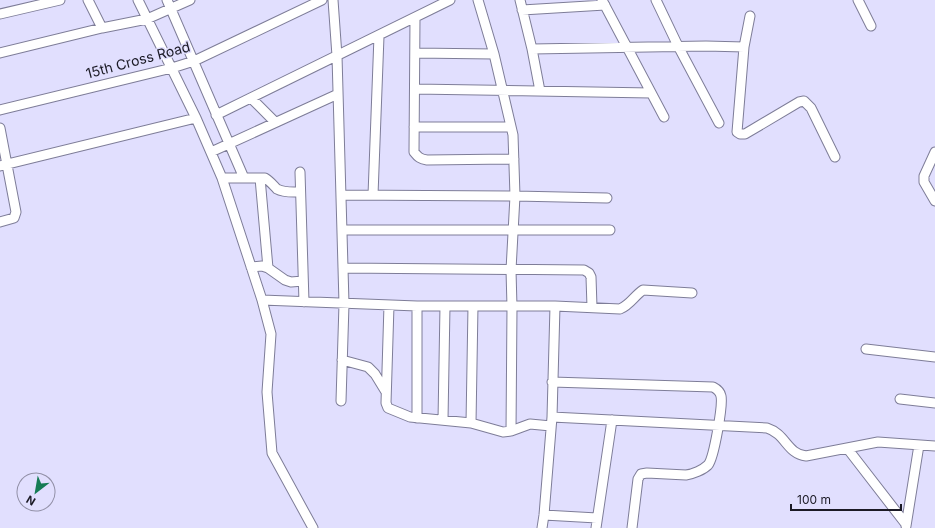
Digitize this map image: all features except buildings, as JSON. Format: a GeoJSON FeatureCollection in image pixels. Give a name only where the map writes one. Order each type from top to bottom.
{"type":"FeatureCollection","features":[{"type":"Feature","properties":{"kind":"street"},"geometry":{"type":"LineString","coordinates":[[0,14],[60,0]]}},
{"type":"Feature","properties":{"kind":"street"},"geometry":{"type":"LineString","coordinates":[[88,0],[102,28]]}},
{"type":"Feature","properties":{"kind":"street"},"geometry":{"type":"LineString","coordinates":[[138,0],[196,118],[222,178],[262,300],[271,334],[267,392],[272,453],[313,528]]}},
{"type":"Feature","properties":{"kind":"street"},"geometry":{"type":"LineString","coordinates":[[167,0],[244,178]]}},
{"type":"Feature","properties":{"kind":"street"},"geometry":{"type":"LineString","coordinates":[[0,53],[102,28],[147,19],[190,0]]}},
{"type":"Feature","properties":{"kind":"street","name":"15th Cross Road"},"geometry":{"type":"LineString","coordinates":[[0,110],[172,68],[194,60],[322,0]]}},
{"type":"Feature","properties":{"kind":"street"},"geometry":{"type":"LineString","coordinates":[[333,0],[337,56],[342,195],[344,304],[341,401]]}},
{"type":"Feature","properties":{"kind":"street"},"geometry":{"type":"LineString","coordinates":[[216,115],[450,0]]}},
{"type":"Feature","properties":{"kind":"street"},"geometry":{"type":"LineString","coordinates":[[478,0],[494,54],[511,127],[514,159],[515,196],[511,270],[511,431]]}},
{"type":"Feature","properties":{"kind":"street"},"geometry":{"type":"LineString","coordinates":[[520,0],[532,49],[540,91]]}},
{"type":"Feature","properties":{"kind":"street"},"geometry":{"type":"LineString","coordinates":[[656,0],[678,46],[719,123]]}},
{"type":"Feature","properties":{"kind":"street"},"geometry":{"type":"LineString","coordinates":[[858,0],[871,26]]}},
{"type":"Feature","properties":{"kind":"street"},"geometry":{"type":"LineString","coordinates":[[522,10],[604,2],[626,47],[664,117]]}},
{"type":"Feature","properties":{"kind":"street"},"geometry":{"type":"LineString","coordinates":[[750,16],[744,47],[737,132],[740,134],[745,134],[799,102],[804,101],[808,103],[811,108],[836,157]]}},
{"type":"Feature","properties":{"kind":"street"},"geometry":{"type":"LineString","coordinates":[[415,18],[414,152],[417,157],[421,160],[514,159]]}},
{"type":"Feature","properties":{"kind":"street"},"geometry":{"type":"LineString","coordinates":[[373,195],[379,36]]}},
{"type":"Feature","properties":{"kind":"street"},"geometry":{"type":"LineString","coordinates":[[532,49],[678,46],[744,47]]}},
{"type":"Feature","properties":{"kind":"street"},"geometry":{"type":"LineString","coordinates":[[415,53],[494,54]]}},
{"type":"Feature","properties":{"kind":"street"},"geometry":{"type":"LineString","coordinates":[[415,89],[651,93]]}},
{"type":"Feature","properties":{"kind":"street"},"geometry":{"type":"LineString","coordinates":[[211,152],[338,94]]}},
{"type":"Feature","properties":{"kind":"street"},"geometry":{"type":"LineString","coordinates":[[251,98],[275,122]]}},
{"type":"Feature","properties":{"kind":"street"},"geometry":{"type":"LineString","coordinates":[[4,165],[196,118]]}},
{"type":"Feature","properties":{"kind":"street"},"geometry":{"type":"LineString","coordinates":[[414,127],[511,127]]}},
{"type":"Feature","properties":{"kind":"street"},"geometry":{"type":"LineString","coordinates":[[0,128],[4,165],[16,212],[14,218],[0,222]]}},
{"type":"Feature","properties":{"kind":"street"},"geometry":{"type":"LineString","coordinates":[[934,156],[924,176],[924,182],[935,201]]}},
{"type":"Feature","properties":{"kind":"street"},"geometry":{"type":"LineString","coordinates":[[300,172],[304,302]]}},
{"type":"Feature","properties":{"kind":"street"},"geometry":{"type":"LineString","coordinates":[[222,178],[265,178],[279,190],[285,192],[300,192]]}},
{"type":"Feature","properties":{"kind":"street"},"geometry":{"type":"LineString","coordinates":[[260,178],[268,268]]}},
{"type":"Feature","properties":{"kind":"street"},"geometry":{"type":"LineString","coordinates":[[342,195],[607,198]]}},
{"type":"Feature","properties":{"kind":"street"},"geometry":{"type":"LineString","coordinates":[[342,230],[610,230]]}},
{"type":"Feature","properties":{"kind":"street"},"geometry":{"type":"LineString","coordinates":[[251,267],[262,266],[268,268],[291,282],[303,281]]}},
{"type":"Feature","properties":{"kind":"street"},"geometry":{"type":"LineString","coordinates":[[343,268],[584,270],[589,273],[591,277],[592,307]]}},
{"type":"Feature","properties":{"kind":"street"},"geometry":{"type":"LineString","coordinates":[[262,300],[417,306],[555,306],[620,309],[625,307],[643,290],[692,292]]}},
{"type":"Feature","properties":{"kind":"street"},"geometry":{"type":"LineString","coordinates":[[389,305],[386,392],[386,403],[388,408],[410,417],[471,423],[504,432],[530,424],[551,426]]}},
{"type":"Feature","properties":{"kind":"street"},"geometry":{"type":"LineString","coordinates":[[417,306],[417,418]]}},
{"type":"Feature","properties":{"kind":"street"},"geometry":{"type":"LineString","coordinates":[[443,420],[445,306]]}},
{"type":"Feature","properties":{"kind":"street"},"geometry":{"type":"LineString","coordinates":[[471,423],[473,306]]}},
{"type":"Feature","properties":{"kind":"street"},"geometry":{"type":"LineString","coordinates":[[542,528],[552,417],[555,306]]}},
{"type":"Feature","properties":{"kind":"street"},"geometry":{"type":"LineString","coordinates":[[866,349],[935,357]]}},
{"type":"Feature","properties":{"kind":"street"},"geometry":{"type":"LineString","coordinates":[[342,360],[368,367],[375,374],[386,392]]}},
{"type":"Feature","properties":{"kind":"street"},"geometry":{"type":"LineString","coordinates":[[552,382],[713,387],[718,389],[721,395],[719,426],[711,460],[708,465],[692,474],[686,475],[641,474],[638,479],[632,528]]}},
{"type":"Feature","properties":{"kind":"street"},"geometry":{"type":"LineString","coordinates":[[900,399],[935,402]]}},
{"type":"Feature","properties":{"kind":"street"},"geometry":{"type":"LineString","coordinates":[[552,417],[767,428],[779,433],[795,453],[806,456],[878,442],[935,446]]}},
{"type":"Feature","properties":{"kind":"street"},"geometry":{"type":"LineString","coordinates":[[596,528],[612,420]]}},
{"type":"Feature","properties":{"kind":"street"},"geometry":{"type":"LineString","coordinates":[[906,525],[919,445]]}},
{"type":"Feature","properties":{"kind":"street"},"geometry":{"type":"LineString","coordinates":[[847,448],[906,525]]}},
{"type":"Feature","properties":{"kind":"street"},"geometry":{"type":"LineString","coordinates":[[544,515],[597,518]]}}]}
